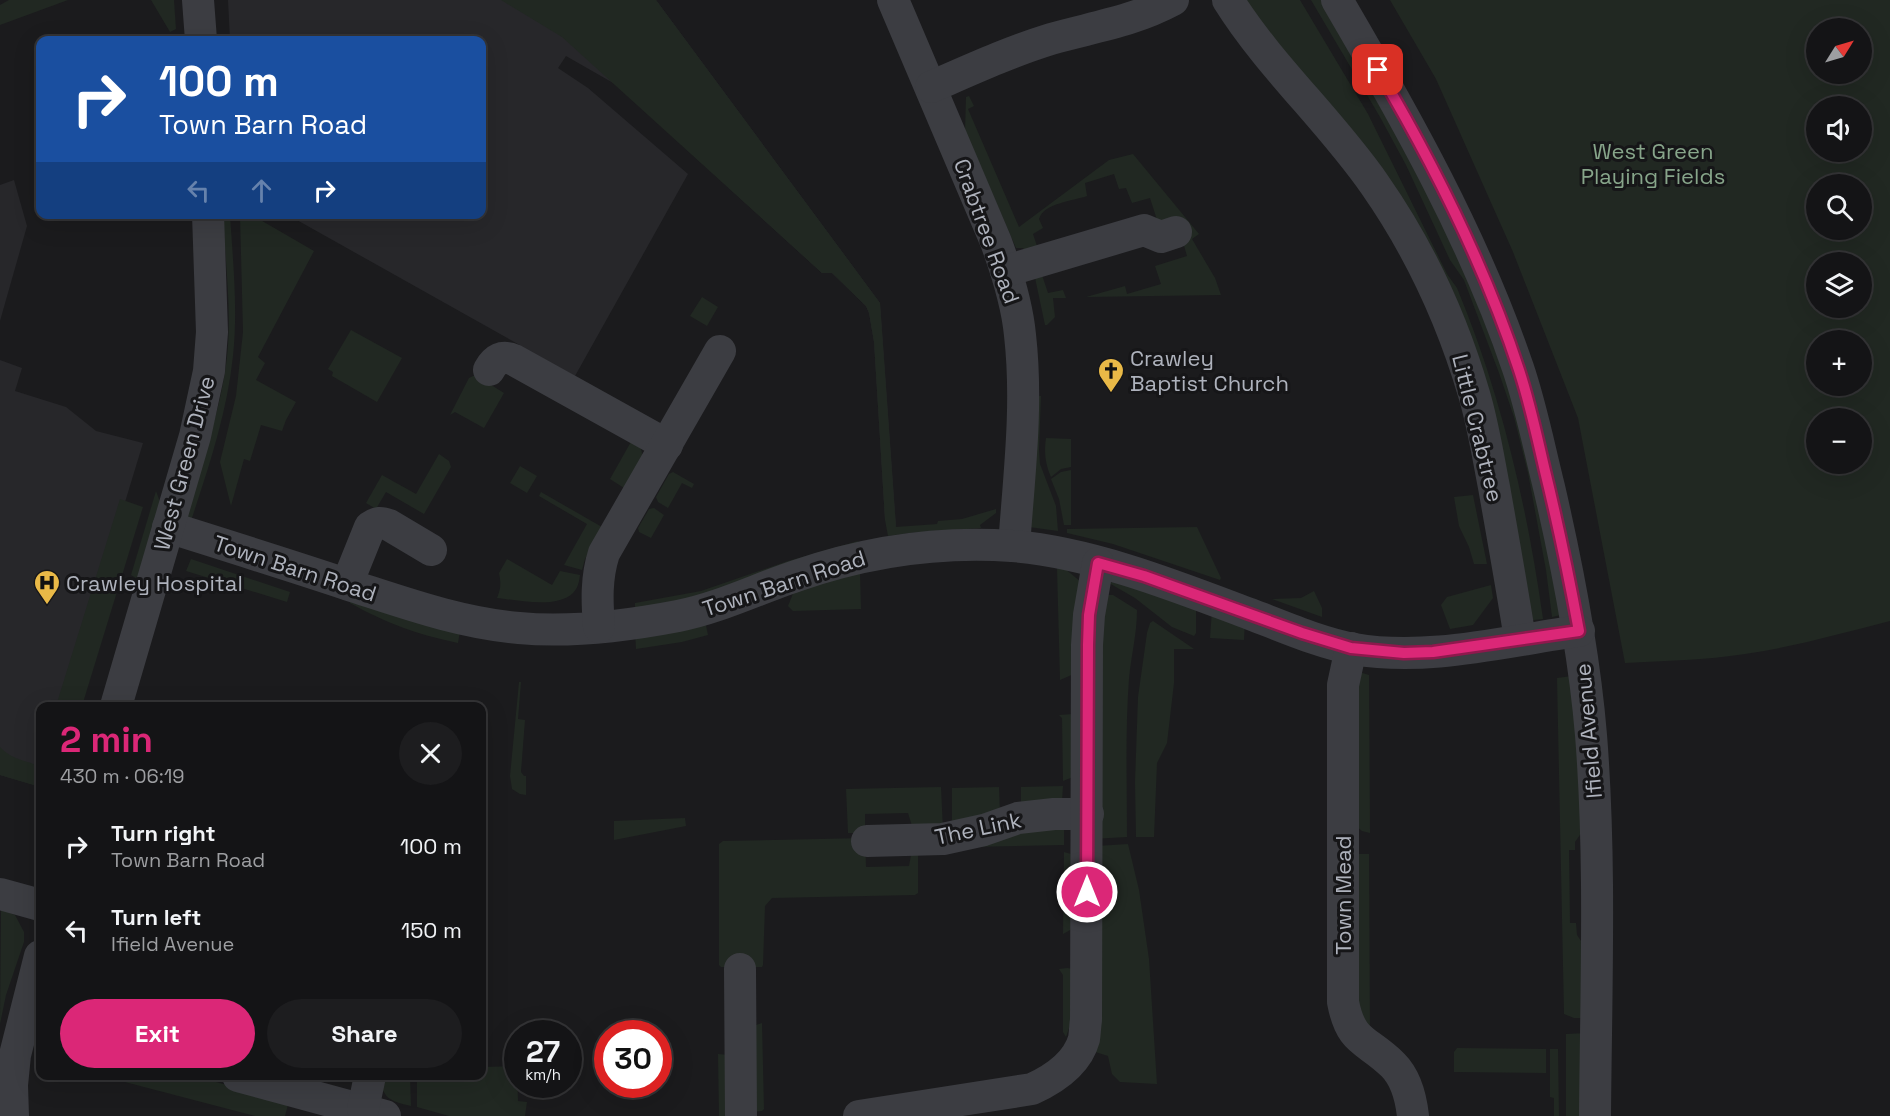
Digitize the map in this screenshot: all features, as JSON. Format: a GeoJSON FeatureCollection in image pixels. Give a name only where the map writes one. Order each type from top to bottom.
{"type":"FeatureCollection","features":[{"type":"Feature","properties":{"kind":"street"},"geometry":{"type":"LineString","coordinates":[[198,0],[201,36]]}},
{"type":"Feature","properties":{"kind":"street","name":"Crabtree Road"},"geometry":{"type":"LineString","coordinates":[[893,0],[1006,271],[1020,333],[1024,411],[1014,546]]}},
{"type":"Feature","properties":{"kind":"street"},"geometry":{"type":"LineString","coordinates":[[931,87],[1024,48],[1111,25],[1173,0]]}},
{"type":"Feature","properties":{"kind":"street","name":"Little Crabtree"},"geometry":{"type":"LineString","coordinates":[[1228,0],[1273,63],[1374,183],[1413,246],[1442,305],[1464,361],[1484,432],[1520,639]]}},
{"type":"Feature","properties":{"kind":"street","name":"Ifield Avenue"},"geometry":{"type":"LineString","coordinates":[[1337,0],[1419,145],[1458,222],[1502,324],[1532,413],[1569,575],[1579,631],[1591,736],[1595,806],[1595,1116]]}},
{"type":"Feature","properties":{"kind":"street","name":"West Green Drive"},"geometry":{"type":"LineString","coordinates":[[117,702],[195,436],[209,371],[212,323],[208,219]]}},
{"type":"Feature","properties":{"kind":"street"},"geometry":{"type":"LineString","coordinates":[[1006,271],[1144,230],[1161,237],[1176,232]]}},
{"type":"Feature","properties":{"kind":"street"},"geometry":{"type":"LineString","coordinates":[[599,627],[598,570],[604,553],[720,351]]}},
{"type":"Feature","properties":{"kind":"street"},"geometry":{"type":"LineString","coordinates":[[489,370],[497,360],[508,357],[667,445]]}},
{"type":"Feature","properties":{"kind":"street"},"geometry":{"type":"LineString","coordinates":[[347,584],[370,527],[376,523],[382,522],[389,525],[430,550]]}},
{"type":"Feature","properties":{"kind":"street","name":"Town Barn Road"},"geometry":{"type":"LineString","coordinates":[[168,528],[440,614],[518,628],[558,630],[599,627],[681,615],[706,609],[798,575],[885,552],[917,547],[1014,546],[1069,555],[1144,576],[1302,633],[1351,648],[1404,653],[1433,652],[1579,631]]}},
{"type":"Feature","properties":{"kind":"street"},"geometry":{"type":"LineString","coordinates":[[859,1116],[1013,1104],[1032,1089],[1050,1081],[1065,1068],[1078,1052],[1084,1039],[1086,1020],[1088,645],[1089,615],[1098,563]]}},
{"type":"Feature","properties":{"kind":"street","name":"Town Mead"},"geometry":{"type":"LineString","coordinates":[[1351,648],[1343,685],[1343,1002],[1346,1017],[1358,1038],[1395,1067],[1404,1081],[1413,1116]]}},
{"type":"Feature","properties":{"kind":"street","name":"The Link"},"geometry":{"type":"LineString","coordinates":[[867,841],[943,838],[966,835],[1018,818],[1054,814],[1088,814]]}},
{"type":"Feature","properties":{"kind":"street"},"geometry":{"type":"LineString","coordinates":[[0,894],[36,904]]}},
{"type":"Feature","properties":{"kind":"street"},"geometry":{"type":"LineString","coordinates":[[740,969],[741,1116]]}},
{"type":"Feature","properties":{"kind":"street"},"geometry":{"type":"LineString","coordinates":[[13,1116],[12,1085],[15,1055],[31,1025],[36,987]]}},
{"type":"Feature","properties":{"kind":"street"},"geometry":{"type":"LineString","coordinates":[[252,1080],[374,1112],[370,1080]]}},
{"type":"Feature","properties":{"kind":"shaded area"},"geometry":{"type":"Polygon","coordinates":[[[228,0],[656,0],[880,303],[896,527],[885,520],[874,342],[866,306],[832,273],[822,273],[615,84],[566,56],[558,68],[588,88],[688,174],[575,376],[295,219],[486,219],[486,36],[230,36],[228,0]]]}},
{"type":"Feature","properties":{"kind":"shaded area"},"geometry":{"type":"Polygon","coordinates":[[[14,180],[27,226],[0,321],[0,185],[14,180]]]}},
{"type":"Feature","properties":{"kind":"shaded area","name":"Crawley Hospital"},"geometry":{"type":"Polygon","coordinates":[[[0,360],[22,368],[15,391],[66,407],[96,431],[143,443],[64,702],[36,702],[36,785],[0,775],[0,360]]]}},
{"type":"Feature","properties":{"kind":"green space"},"geometry":{"type":"Polygon","coordinates":[[[9,0],[68,0],[0,25],[0,5],[9,0]]]}},
{"type":"Feature","properties":{"kind":"green space"},"geometry":{"type":"Polygon","coordinates":[[[151,0],[174,0],[176,29],[170,32],[151,0]]]}},
{"type":"Feature","properties":{"kind":"green space"},"geometry":{"type":"Polygon","coordinates":[[[501,0],[656,0],[880,303],[896,527],[937,524],[938,521],[962,519],[996,509],[996,513],[980,525],[981,528],[888,536],[885,520],[874,342],[866,306],[832,273],[822,273],[562,37],[501,0]]]}},
{"type":"Feature","properties":{"kind":"green space"},"geometry":{"type":"Polygon","coordinates":[[[1239,0],[1300,0],[1368,114],[1447,274],[1457,288],[1487,368],[1511,450],[1537,576],[1543,619],[1525,621],[1464,336],[1239,0]]]}},
{"type":"Feature","properties":{"kind":"green space"},"geometry":{"type":"Polygon","coordinates":[[[1311,0],[1324,0],[1361,64],[1462,263],[1511,392],[1540,494],[1561,615],[1552,617],[1546,570],[1528,473],[1514,417],[1464,280],[1450,260],[1406,165],[1380,117],[1311,0]]]}},
{"type":"Feature","properties":{"kind":"green space","name":"West Green Playing Fields"},"geometry":{"type":"Polygon","coordinates":[[[1390,0],[1890,0],[1890,621],[1800,644],[1745,654],[1625,663],[1578,418],[1513,252],[1436,79],[1390,0]]]}},
{"type":"Feature","properties":{"kind":"green space"},"geometry":{"type":"Polygon","coordinates":[[[969,96],[974,106],[968,109],[1019,227],[1109,160],[1133,154],[1199,234],[1192,239],[1215,278],[1221,295],[1086,297],[1125,286],[1127,294],[1161,284],[1155,266],[1187,256],[1176,218],[1158,223],[1150,198],[1132,203],[1126,188],[1119,189],[1114,174],[1085,183],[1087,196],[1060,203],[1042,214],[1039,219],[1043,228],[1033,234],[1039,252],[1026,253],[1023,248],[1016,248],[965,131],[966,97],[969,96]]]}},
{"type":"Feature","properties":{"kind":"green space"},"geometry":{"type":"Polygon","coordinates":[[[223,219],[230,219],[234,268],[233,356],[222,420],[190,524],[186,512],[216,416],[224,377],[228,339],[223,219]]]}},
{"type":"Feature","properties":{"kind":"green space"},"geometry":{"type":"Polygon","coordinates":[[[240,219],[259,219],[314,251],[258,357],[265,363],[256,380],[296,402],[282,431],[261,425],[250,461],[244,459],[231,506],[220,462],[236,396],[243,332],[240,219]]]}},
{"type":"Feature","properties":{"kind":"green space"},"geometry":{"type":"Polygon","coordinates":[[[1041,272],[1048,293],[1063,290],[1066,298],[1053,298],[1055,317],[1047,325],[1045,325],[1034,273],[1041,272]]]}},
{"type":"Feature","properties":{"kind":"green space"},"geometry":{"type":"Polygon","coordinates":[[[702,297],[718,307],[707,326],[690,316],[702,297]]]}},
{"type":"Feature","properties":{"kind":"green space"},"geometry":{"type":"Polygon","coordinates":[[[351,330],[402,358],[377,402],[332,376],[333,372],[328,369],[351,330]]]}},
{"type":"Feature","properties":{"kind":"green space"},"geometry":{"type":"Polygon","coordinates":[[[475,375],[504,393],[484,428],[455,412],[450,415],[469,378],[475,375]]]}},
{"type":"Feature","properties":{"kind":"green space"},"geometry":{"type":"Polygon","coordinates":[[[1035,396],[1041,396],[1040,464],[1056,506],[1058,531],[1029,527],[1035,396]]]}},
{"type":"Feature","properties":{"kind":"green space"},"geometry":{"type":"Polygon","coordinates":[[[1046,438],[1071,439],[1071,467],[1061,469],[1051,477],[1045,458],[1046,438]]]}},
{"type":"Feature","properties":{"kind":"green space"},"geometry":{"type":"Polygon","coordinates":[[[632,440],[641,449],[642,457],[624,488],[610,479],[632,440]]]}},
{"type":"Feature","properties":{"kind":"green space"},"geometry":{"type":"Polygon","coordinates":[[[439,454],[449,461],[451,467],[424,514],[386,492],[376,509],[366,503],[382,475],[416,494],[439,454]]]}},
{"type":"Feature","properties":{"kind":"green space"},"geometry":{"type":"Polygon","coordinates":[[[520,466],[537,476],[527,493],[510,483],[520,466]]]}},
{"type":"Feature","properties":{"kind":"green space"},"geometry":{"type":"Polygon","coordinates":[[[1071,470],[1071,525],[1064,525],[1059,499],[1051,479],[1061,472],[1071,470]]]}},
{"type":"Feature","properties":{"kind":"green space"},"geometry":{"type":"Polygon","coordinates":[[[673,472],[694,484],[692,488],[682,483],[668,508],[658,502],[656,497],[669,474],[673,472]]]}},
{"type":"Feature","properties":{"kind":"green space"},"geometry":{"type":"Polygon","coordinates":[[[156,491],[160,502],[139,580],[131,575],[156,491]]]}},
{"type":"Feature","properties":{"kind":"green space"},"geometry":{"type":"Polygon","coordinates":[[[541,492],[602,527],[585,559],[582,570],[564,565],[587,524],[539,496],[541,492]]]}},
{"type":"Feature","properties":{"kind":"green space"},"geometry":{"type":"Polygon","coordinates":[[[1473,495],[1487,564],[1474,564],[1459,526],[1454,497],[1473,495]]]}},
{"type":"Feature","properties":{"kind":"green space"},"geometry":{"type":"Polygon","coordinates":[[[120,499],[143,507],[83,702],[57,702],[120,499]]]}},
{"type":"Feature","properties":{"kind":"green space"},"geometry":{"type":"Polygon","coordinates":[[[654,508],[664,515],[651,538],[639,532],[638,528],[649,509],[654,508]]]}},
{"type":"Feature","properties":{"kind":"green space"},"geometry":{"type":"Polygon","coordinates":[[[1197,527],[1220,580],[1113,544],[1067,533],[1067,529],[1197,527]]]}},
{"type":"Feature","properties":{"kind":"green space"},"geometry":{"type":"Polygon","coordinates":[[[858,541],[861,549],[635,613],[635,603],[701,591],[788,561],[858,541]]]}},
{"type":"Feature","properties":{"kind":"green space"},"geometry":{"type":"Polygon","coordinates":[[[191,559],[290,592],[287,602],[186,571],[191,559]]]}},
{"type":"Feature","properties":{"kind":"green space"},"geometry":{"type":"Polygon","coordinates":[[[507,559],[552,585],[560,571],[580,575],[578,585],[573,593],[557,601],[536,602],[497,598],[500,586],[499,573],[507,559]]]}},
{"type":"Feature","properties":{"kind":"green space"},"geometry":{"type":"Polygon","coordinates":[[[1057,568],[1064,568],[1081,582],[1076,673],[1060,680],[1057,568]]]}},
{"type":"Feature","properties":{"kind":"green space"},"geometry":{"type":"Polygon","coordinates":[[[860,573],[861,609],[793,611],[788,606],[794,591],[860,573]]]}},
{"type":"Feature","properties":{"kind":"green space"},"geometry":{"type":"Polygon","coordinates":[[[1115,581],[1196,602],[1196,633],[1194,636],[1172,627],[1135,598],[1109,583],[1115,581]]]}},
{"type":"Feature","properties":{"kind":"green space"},"geometry":{"type":"Polygon","coordinates":[[[1491,585],[1493,598],[1473,625],[1450,629],[1441,605],[1447,597],[1491,585]]]}},
{"type":"Feature","properties":{"kind":"green space"},"geometry":{"type":"Polygon","coordinates":[[[1314,591],[1322,608],[1322,617],[1272,599],[1301,598],[1314,591]]]}},
{"type":"Feature","properties":{"kind":"green space"},"geometry":{"type":"Polygon","coordinates":[[[1100,595],[1113,595],[1137,610],[1137,619],[1128,699],[1127,837],[1092,839],[1100,595]]]}},
{"type":"Feature","properties":{"kind":"green space"},"geometry":{"type":"Polygon","coordinates":[[[352,596],[460,631],[458,643],[390,623],[350,603],[352,596]]]}},
{"type":"Feature","properties":{"kind":"green space"},"geometry":{"type":"Polygon","coordinates":[[[1212,609],[1245,620],[1244,640],[1210,638],[1212,609]]]}},
{"type":"Feature","properties":{"kind":"green space"},"geometry":{"type":"Polygon","coordinates":[[[704,616],[708,635],[682,642],[636,649],[635,631],[704,616]]]}},
{"type":"Feature","properties":{"kind":"green space"},"geometry":{"type":"Polygon","coordinates":[[[1153,621],[1194,649],[1174,649],[1174,683],[1167,743],[1157,763],[1154,837],[1136,837],[1138,697],[1147,633],[1153,621]]]}},
{"type":"Feature","properties":{"kind":"green space"},"geometry":{"type":"Polygon","coordinates":[[[1356,671],[1369,675],[1370,833],[1356,826],[1356,671]]]}},
{"type":"Feature","properties":{"kind":"green space"},"geometry":{"type":"Polygon","coordinates":[[[1572,676],[1584,829],[1575,842],[1575,850],[1569,850],[1570,923],[1576,923],[1577,935],[1585,947],[1585,1018],[1574,1018],[1564,1014],[1557,678],[1572,676]]]}},
{"type":"Feature","properties":{"kind":"green space"},"geometry":{"type":"Polygon","coordinates":[[[519,682],[521,682],[518,719],[525,720],[521,772],[526,776],[526,795],[512,789],[510,776],[519,682]]]}},
{"type":"Feature","properties":{"kind":"green space"},"geometry":{"type":"Polygon","coordinates":[[[1073,714],[1073,777],[1063,781],[1062,718],[1059,715],[1073,714]]]}},
{"type":"Feature","properties":{"kind":"green space"},"geometry":{"type":"Polygon","coordinates":[[[0,747],[14,757],[36,765],[36,786],[0,775],[0,747]]]}},
{"type":"Feature","properties":{"kind":"green space"},"geometry":{"type":"Polygon","coordinates":[[[1063,786],[1062,802],[1021,805],[1021,787],[1063,786]]]}},
{"type":"Feature","properties":{"kind":"green space"},"geometry":{"type":"Polygon","coordinates":[[[941,787],[943,830],[912,826],[908,813],[865,814],[865,833],[848,833],[846,789],[941,787]]]}},
{"type":"Feature","properties":{"kind":"green space"},"geometry":{"type":"Polygon","coordinates":[[[999,787],[1000,814],[952,822],[952,788],[999,787]]]}},
{"type":"Feature","properties":{"kind":"green space"},"geometry":{"type":"Polygon","coordinates":[[[685,818],[686,826],[614,840],[614,821],[685,818]]]}},
{"type":"Feature","properties":{"kind":"green space"},"geometry":{"type":"Polygon","coordinates":[[[1064,822],[1064,845],[967,847],[1064,822]]]}},
{"type":"Feature","properties":{"kind":"green space"},"geometry":{"type":"Polygon","coordinates":[[[865,838],[866,867],[909,866],[911,855],[918,855],[918,893],[915,895],[772,898],[765,906],[762,967],[721,967],[719,965],[719,844],[723,841],[865,838]]]}},
{"type":"Feature","properties":{"kind":"green space"},"geometry":{"type":"Polygon","coordinates":[[[1128,844],[1139,890],[1149,959],[1157,1084],[1120,1082],[1112,1074],[1108,1056],[1086,1049],[1096,846],[1128,844]]]}},
{"type":"Feature","properties":{"kind":"green space"},"geometry":{"type":"Polygon","coordinates":[[[1064,852],[1071,854],[1072,929],[1063,934],[1064,852]]]}},
{"type":"Feature","properties":{"kind":"green space"},"geometry":{"type":"Polygon","coordinates":[[[1350,854],[1369,854],[1370,1037],[1359,1029],[1350,854]]]}},
{"type":"Feature","properties":{"kind":"green space"},"geometry":{"type":"Polygon","coordinates":[[[1,909],[15,915],[24,932],[24,942],[6,995],[0,1024],[1,909]]]}},
{"type":"Feature","properties":{"kind":"green space"},"geometry":{"type":"Polygon","coordinates":[[[1059,969],[1074,969],[1071,1022],[1066,1037],[1063,1032],[1063,975],[1059,969]]]}},
{"type":"Feature","properties":{"kind":"green space"},"geometry":{"type":"Polygon","coordinates":[[[762,1023],[764,1109],[752,1112],[756,1025],[762,1023]]]}},
{"type":"Feature","properties":{"kind":"green space"},"geometry":{"type":"Polygon","coordinates":[[[1587,1033],[1586,1116],[1566,1116],[1566,1034],[1587,1033]]]}},
{"type":"Feature","properties":{"kind":"green space"},"geometry":{"type":"Polygon","coordinates":[[[1457,1048],[1546,1049],[1546,1073],[1454,1072],[1454,1052],[1457,1048]]]}},
{"type":"Feature","properties":{"kind":"green space"},"geometry":{"type":"Polygon","coordinates":[[[1550,1049],[1558,1049],[1559,1116],[1554,1116],[1554,1098],[1550,1097],[1550,1049]]]}},
{"type":"Feature","properties":{"kind":"green space"},"geometry":{"type":"Polygon","coordinates":[[[718,1054],[729,1055],[732,1116],[719,1116],[718,1054]]]}},
{"type":"Feature","properties":{"kind":"green space"},"geometry":{"type":"Polygon","coordinates":[[[504,1066],[504,1098],[518,1098],[518,1101],[527,1102],[525,1116],[449,1116],[417,1107],[417,1080],[486,1080],[486,1067],[504,1066]]]}},
{"type":"Feature","properties":{"kind":"green space"},"geometry":{"type":"Polygon","coordinates":[[[117,1080],[209,1080],[282,1100],[288,1105],[285,1116],[255,1116],[117,1080]]]}},
{"type":"Feature","properties":{"kind":"green space"},"geometry":{"type":"Polygon","coordinates":[[[381,1080],[410,1080],[411,1106],[392,1100],[383,1089],[381,1080]]]}},
{"type":"Feature","properties":{"kind":"place","name":"Crawley Baptist Church"},"geometry":{"type":"Point","coordinates":[1111,394]}},
{"type":"Feature","properties":{"kind":"place","name":"Crawley Hospital"},"geometry":{"type":"Point","coordinates":[47,606]}},
{"type":"Feature","properties":{"kind":"route"},"geometry":{"type":"LineString","coordinates":[[1087,892],[1089,615],[1098,563],[1144,576],[1302,633],[1351,648],[1404,653],[1433,652],[1579,631],[1551,495],[1519,369],[1458,222],[1405,117],[1378,70]]}}]}
